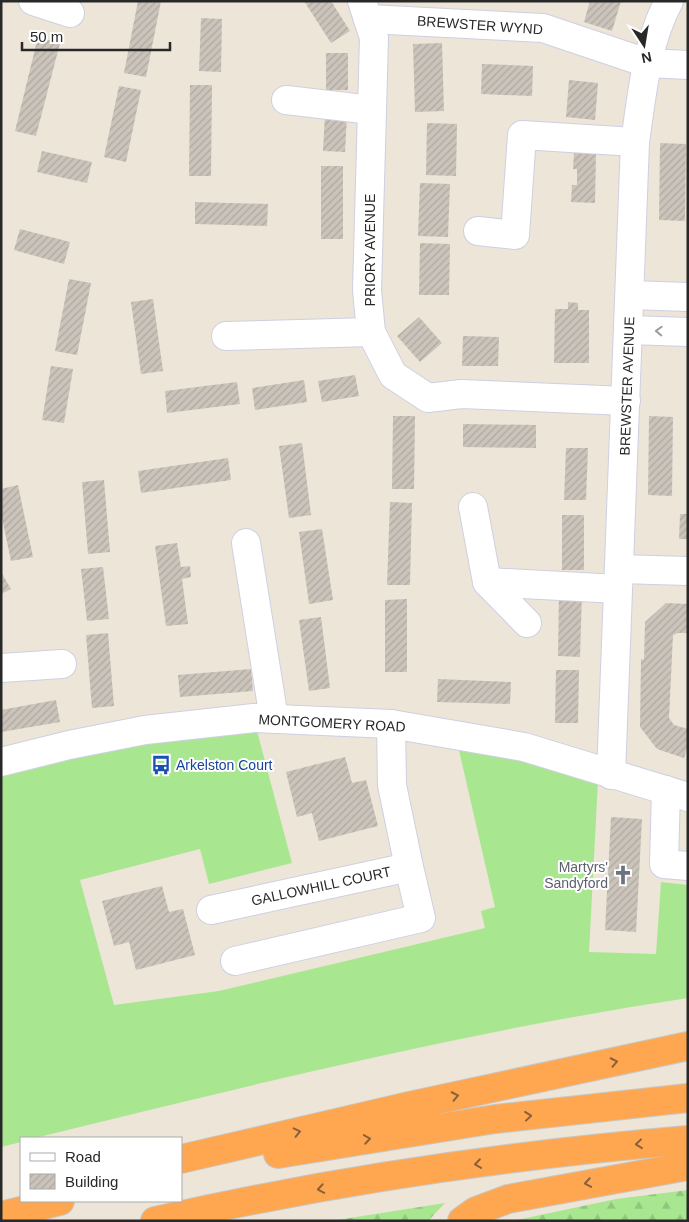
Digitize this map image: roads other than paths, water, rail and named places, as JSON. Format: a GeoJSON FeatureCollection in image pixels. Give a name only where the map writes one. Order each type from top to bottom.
{"type":"FeatureCollection","features":[{"type":"Feature","properties":{"kind":"highway"},"geometry":{"type":"LineString","coordinates":[[182,1159],[400,1108],[688,1046]]}},
{"type":"Feature","properties":{"kind":"highway"},"geometry":{"type":"LineString","coordinates":[[182,1173],[362,1140],[495,1119],[688,1098]]}},
{"type":"Feature","properties":{"kind":"highway"},"geometry":{"type":"LineString","coordinates":[[155,1221],[289,1194],[421,1172],[550,1154],[688,1140]]}},
{"type":"Feature","properties":{"kind":"highway"},"geometry":{"type":"LineString","coordinates":[[462,1221],[476,1211],[508,1199],[688,1166]]}},
{"type":"Feature","properties":{"kind":"highway"},"geometry":{"type":"LineString","coordinates":[[1,1211],[28,1202]]}},
{"type":"Feature","properties":{"kind":"highway"},"geometry":{"type":"LineString","coordinates":[[1,1216],[56,1202]]}},
{"type":"Feature","properties":{"kind":"street"},"geometry":{"type":"LineString","coordinates":[[33,1],[70,13]]}},
{"type":"Feature","properties":{"kind":"street","name":"BREWSTER AVENUE"},"geometry":{"type":"LineString","coordinates":[[611,775],[635,142],[647,63],[660,18],[669,1]]}},
{"type":"Feature","properties":{"kind":"street","name":"BREWSTER WYND"},"geometry":{"type":"LineString","coordinates":[[365,10],[543,28],[647,63],[688,65]]}},
{"type":"Feature","properties":{"kind":"street","name":"PRIORY AVENUE"},"geometry":{"type":"LineString","coordinates":[[365,10],[374,38],[367,290],[371,332],[393,375],[428,398],[460,394],[626,401]]}},
{"type":"Feature","properties":{"kind":"street"},"geometry":{"type":"LineString","coordinates":[[286,100],[372,110]]}},
{"type":"Feature","properties":{"kind":"street"},"geometry":{"type":"LineString","coordinates":[[478,231],[515,235],[522,135],[635,142]]}},
{"type":"Feature","properties":{"kind":"street"},"geometry":{"type":"LineString","coordinates":[[630,295],[688,298]]}},
{"type":"Feature","properties":{"kind":"street"},"geometry":{"type":"LineString","coordinates":[[629,330],[688,332]]}},
{"type":"Feature","properties":{"kind":"street"},"geometry":{"type":"LineString","coordinates":[[226,336],[371,332]]}},
{"type":"Feature","properties":{"kind":"street"},"geometry":{"type":"LineString","coordinates":[[473,507],[487,582],[527,623]]}},
{"type":"Feature","properties":{"kind":"street"},"geometry":{"type":"LineString","coordinates":[[246,543],[274,719]]}},
{"type":"Feature","properties":{"kind":"street"},"geometry":{"type":"LineString","coordinates":[[487,582],[619,579],[688,572]]}},
{"type":"Feature","properties":{"kind":"street"},"geometry":{"type":"LineString","coordinates":[[1,668],[62,664]]}},
{"type":"Feature","properties":{"kind":"street","name":"MONTGOMERY ROAD"},"geometry":{"type":"LineString","coordinates":[[1,762],[68,745],[145,730],[254,718],[392,724],[524,747],[611,775],[677,793]]}},
{"type":"Feature","properties":{"kind":"street","name":"GALLOWHILL COURT"},"geometry":{"type":"LineString","coordinates":[[210,910],[409,866],[392,785],[392,724]]}},
{"type":"Feature","properties":{"kind":"street"},"geometry":{"type":"LineString","coordinates":[[677,793],[664,864],[688,866]]}},
{"type":"Feature","properties":{"kind":"street"},"geometry":{"type":"LineString","coordinates":[[235,961],[421,918],[409,866]]}},
{"type":"Feature","properties":{"kind":"place","name":"Arkelston Court"},"geometry":{"type":"Point","coordinates":[161,765]}},
{"type":"Feature","properties":{"kind":"place","name":"Martyrs' Sandyford"},"geometry":{"type":"Point","coordinates":[623,875]}}]}
